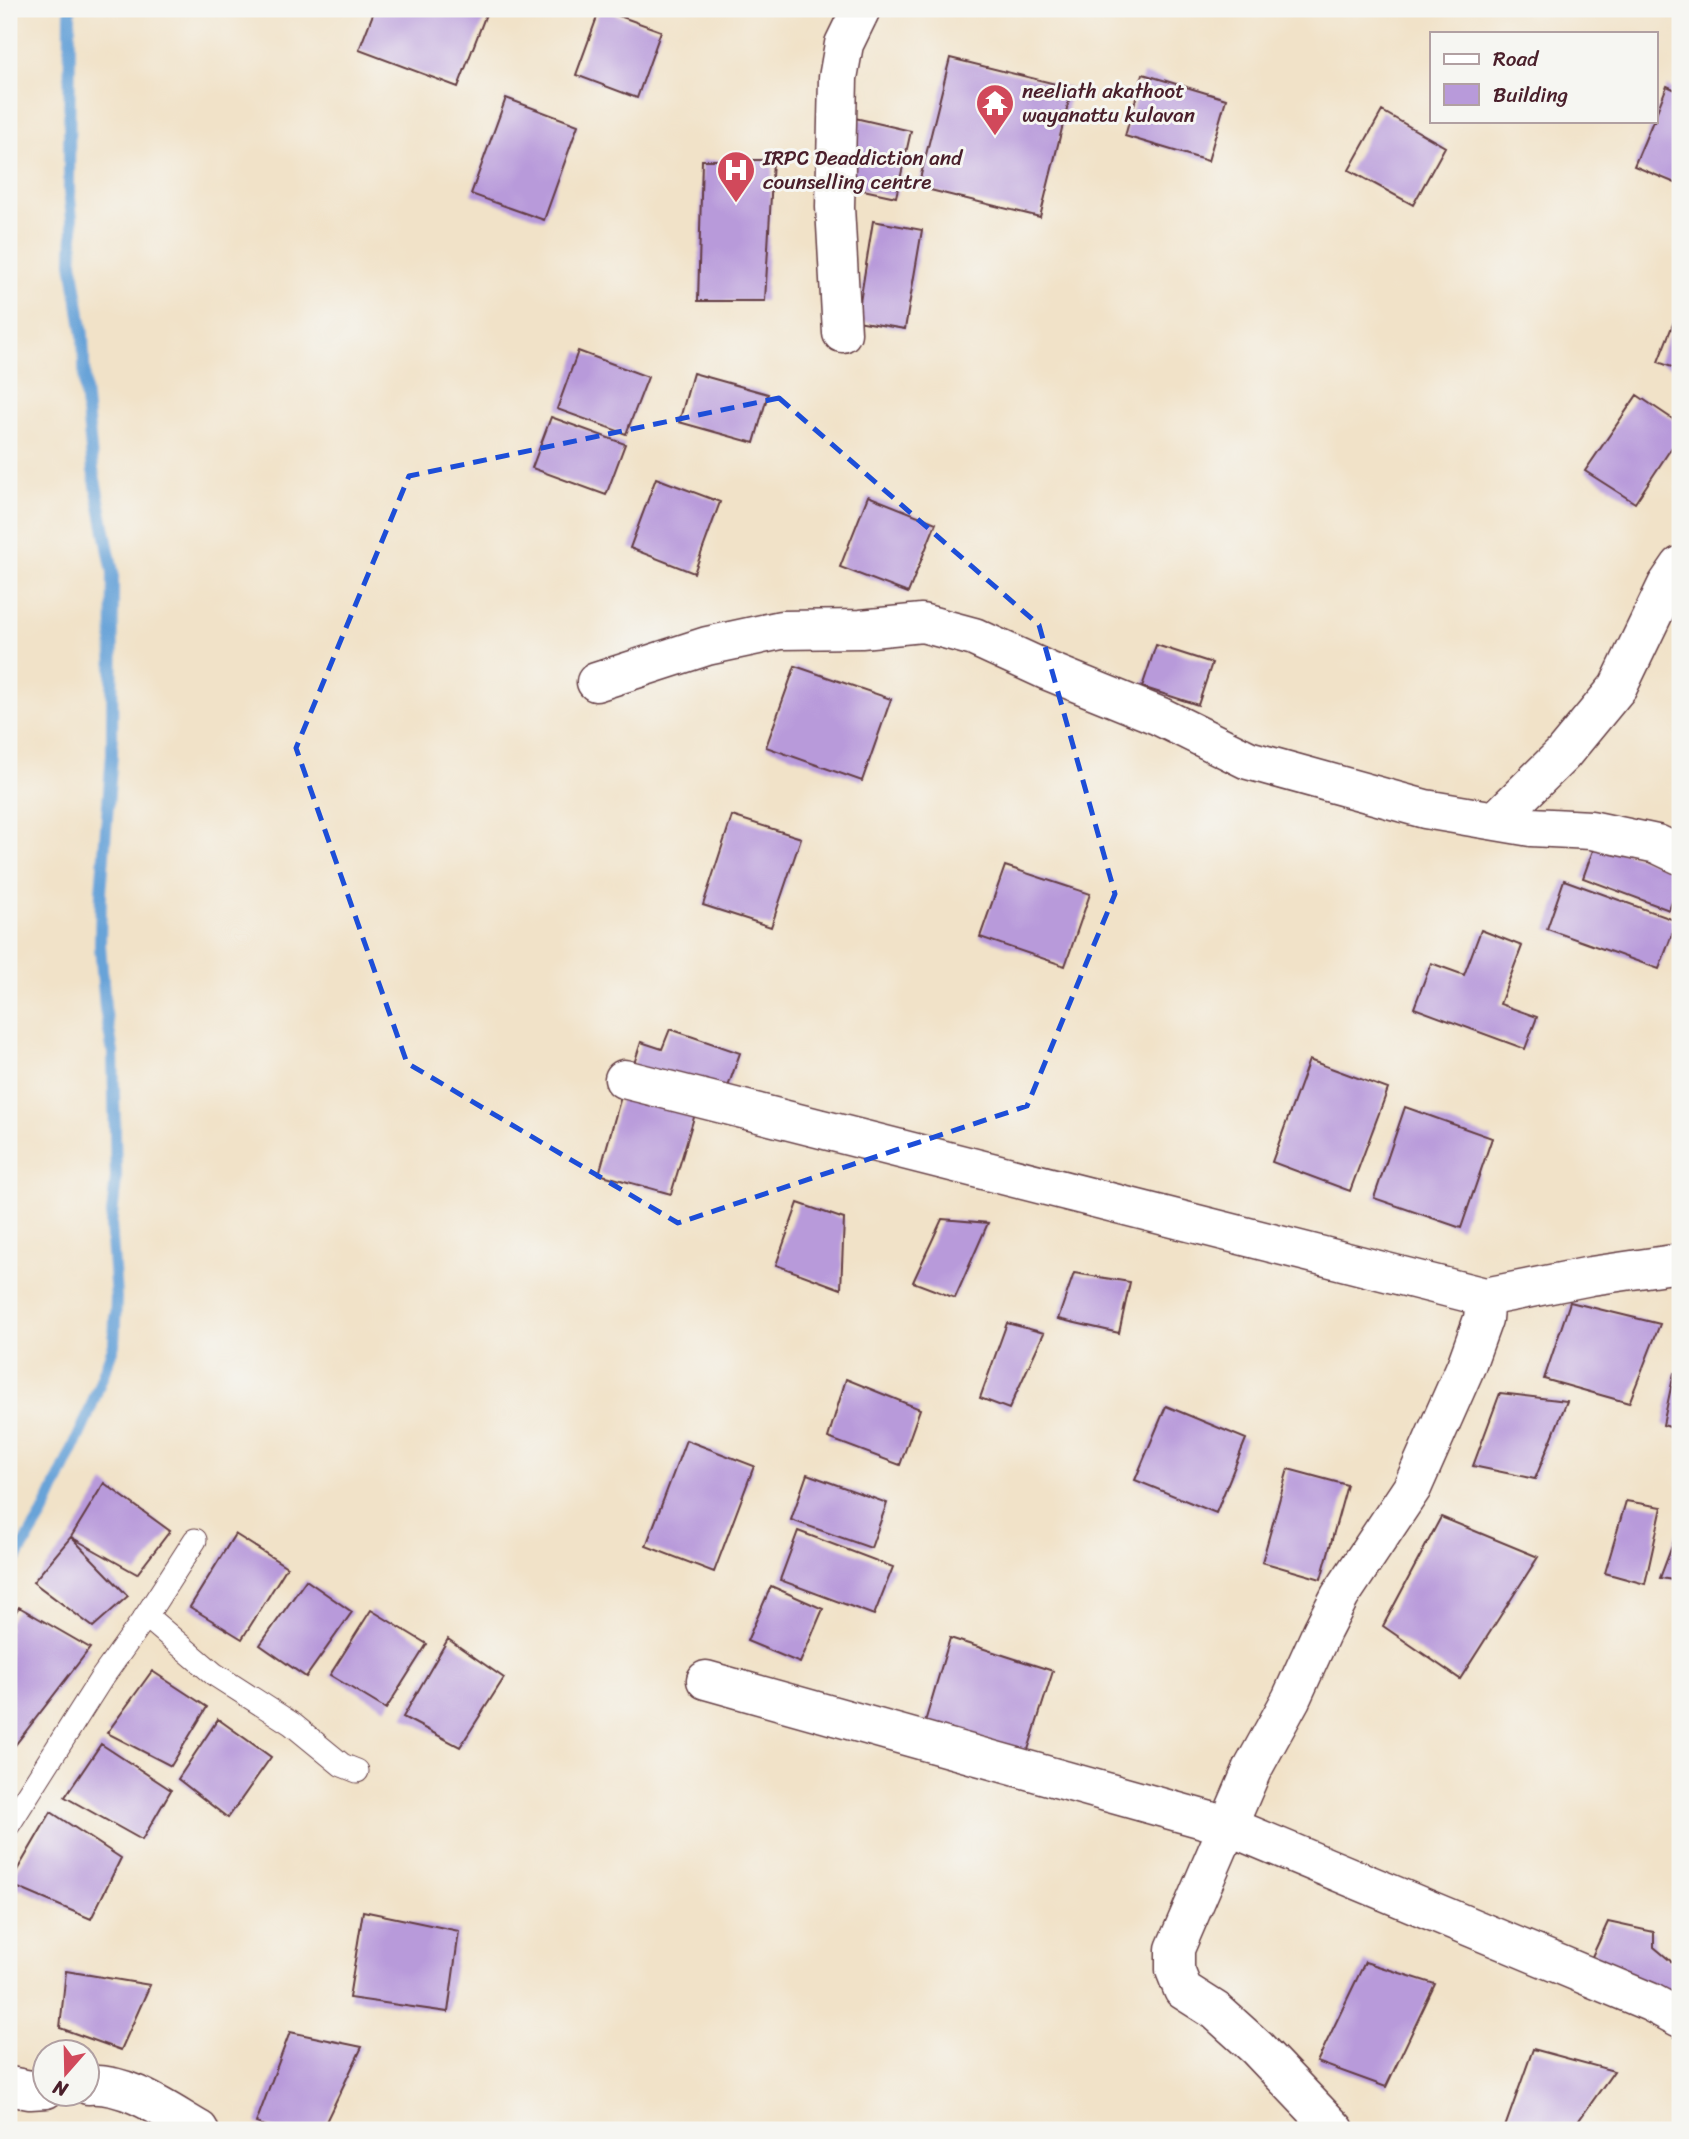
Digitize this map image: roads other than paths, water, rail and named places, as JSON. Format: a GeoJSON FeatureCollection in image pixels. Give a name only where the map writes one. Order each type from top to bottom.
{"type":"FeatureCollection","features":[{"type":"Feature","properties":{"kind":"street"},"geometry":{"type":"LineString","coordinates":[[837,9],[852,9]]}},
{"type":"Feature","properties":{"kind":"street"},"geometry":{"type":"LineString","coordinates":[[842,333],[835,207],[838,78],[844,44],[861,9]]}},
{"type":"Feature","properties":{"kind":"street"},"geometry":{"type":"LineString","coordinates":[[1496,820],[1562,755],[1618,687],[1667,585],[1680,566]]}},
{"type":"Feature","properties":{"kind":"street"},"geometry":{"type":"LineString","coordinates":[[596,682],[707,646],[781,630],[861,629],[922,623],[974,637],[1158,716],[1248,760],[1425,808],[1531,827],[1591,830],[1657,845],[1680,855]]}},
{"type":"Feature","properties":{"kind":"street"},"geometry":{"type":"LineString","coordinates":[[624,1080],[1485,1297],[1591,1276],[1680,1263]]}},
{"type":"Feature","properties":{"kind":"street"},"geometry":{"type":"LineString","coordinates":[[1335,2130],[1257,2048],[1216,2011],[1184,1990],[1175,1970],[1175,1949],[1252,1770],[1291,1699],[1340,1596],[1412,1488],[1466,1366],[1483,1318],[1485,1297]]}},
{"type":"Feature","properties":{"kind":"street"},"geometry":{"type":"LineString","coordinates":[[706,1680],[1228,1826],[1650,2002],[1680,2018]]}},
{"type":"Feature","properties":{"kind":"street"},"geometry":{"type":"LineString","coordinates":[[102,2085],[126,2091],[155,2104],[199,2130]]}},
{"type":"Feature","properties":{"kind":"street"},"geometry":{"type":"LineString","coordinates":[[9,2086],[32,2090]]}},
{"type":"Feature","properties":{"kind":"lane"},"geometry":{"type":"LineString","coordinates":[[9,1824],[101,1679],[195,1540]]}},
{"type":"Feature","properties":{"kind":"lane"},"geometry":{"type":"LineString","coordinates":[[146,1616],[214,1674],[292,1724],[342,1765],[357,1770]]}},
{"type":"Feature","properties":{"kind":"waterway"},"geometry":{"type":"LineString","coordinates":[[9,1570],[43,1514],[86,1420],[114,1345],[116,1298],[111,1224],[116,1178],[113,1053],[105,1008],[100,945],[101,892],[112,754],[113,572],[93,470],[83,335],[72,262],[73,229],[69,189],[70,9]]}},
{"type":"Feature","properties":{"kind":"place","name":"neeliath akathoot wayanattu kulavan"},"geometry":{"type":"Point","coordinates":[995,137]}},
{"type":"Feature","properties":{"kind":"place","name":"IRPC Deaddiction and counselling centre"},"geometry":{"type":"Point","coordinates":[736,204]}}]}
